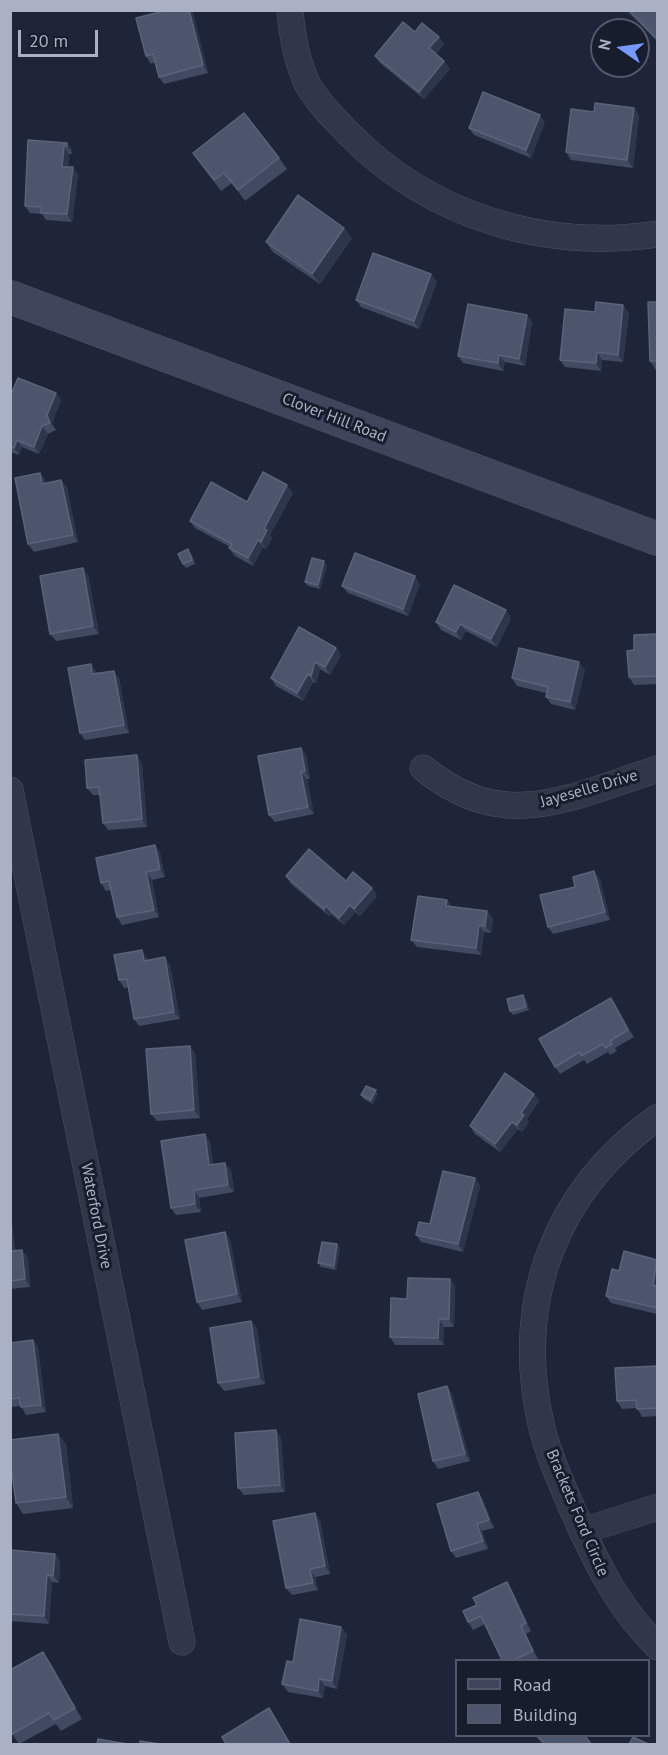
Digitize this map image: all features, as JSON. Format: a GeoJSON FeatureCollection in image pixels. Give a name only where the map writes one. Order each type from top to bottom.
{"type":"FeatureCollection","features":[{"type":"Feature","properties":{"kind":"street"},"geometry":{"type":"LineString","coordinates":[[290,10],[293,43],[307,83],[332,116],[365,150],[403,179],[444,204],[489,222],[535,233],[586,239],[657,234]]}},
{"type":"Feature","properties":{"kind":"street","name":"Clover Hill Road"},"geometry":{"type":"LineString","coordinates":[[10,297],[657,539]]}},
{"type":"Feature","properties":{"kind":"street","name":"Jayeselle Drive"},"geometry":{"type":"LineString","coordinates":[[423,768],[445,786],[472,799],[521,807],[542,805],[657,769]]}},
{"type":"Feature","properties":{"kind":"street","name":"Waterford Drive"},"geometry":{"type":"LineString","coordinates":[[12,802],[182,1642]]}},
{"type":"Feature","properties":{"kind":"street","name":"Brackets Ford Circle"},"geometry":{"type":"LineString","coordinates":[[657,1118],[627,1140],[606,1161],[575,1200],[551,1250],[540,1288],[534,1332],[534,1378],[541,1424],[555,1468],[594,1560],[616,1599],[657,1647]]}},
{"type":"Feature","properties":{"kind":"street"},"geometry":{"type":"LineString","coordinates":[[582,1531],[657,1507]]}},
{"type":"Feature","properties":{"kind":"building"},"geometry":{"type":"Polygon","coordinates":[[[168,10],[189,10],[203,65],[159,77],[153,54],[146,56],[136,18],[168,10]]]}},
{"type":"Feature","properties":{"kind":"building"},"geometry":{"type":"Polygon","coordinates":[[[629,10],[657,10],[657,35],[655,37],[650,32],[650,18],[637,18],[629,10]]]}},
{"type":"Feature","properties":{"kind":"building"},"geometry":{"type":"Polygon","coordinates":[[[403,22],[415,32],[422,23],[439,37],[429,48],[444,61],[419,92],[375,56],[403,22]]]}},
{"type":"Feature","properties":{"kind":"building"},"geometry":{"type":"Polygon","coordinates":[[[483,92],[540,115],[526,150],[469,128],[483,92]]]}},
{"type":"Feature","properties":{"kind":"building"},"geometry":{"type":"Polygon","coordinates":[[[595,103],[634,108],[627,160],[566,152],[571,109],[594,112],[595,103]]]}},
{"type":"Feature","properties":{"kind":"building"},"geometry":{"type":"Polygon","coordinates":[[[244,113],[279,158],[238,190],[224,173],[214,180],[193,153],[244,113]]]}},
{"type":"Feature","properties":{"kind":"building"},"geometry":{"type":"Polygon","coordinates":[[[28,140],[67,143],[67,146],[64,146],[62,167],[73,167],[67,214],[41,213],[41,207],[25,206],[28,140]]]}},
{"type":"Feature","properties":{"kind":"building"},"geometry":{"type":"Polygon","coordinates":[[[298,195],[344,228],[312,274],[266,242],[298,195]]]}},
{"type":"Feature","properties":{"kind":"building"},"geometry":{"type":"Polygon","coordinates":[[[373,253],[431,274],[414,321],[356,300],[373,253]]]}},
{"type":"Feature","properties":{"kind":"building"},"geometry":{"type":"Polygon","coordinates":[[[596,302],[623,305],[618,355],[597,352],[596,363],[560,360],[565,309],[595,312],[596,302]]]}},
{"type":"Feature","properties":{"kind":"building"},"geometry":{"type":"Polygon","coordinates":[[[648,302],[657,302],[657,361],[650,361],[648,302]]]}},
{"type":"Feature","properties":{"kind":"building"},"geometry":{"type":"Polygon","coordinates":[[[468,304],[527,315],[519,359],[499,355],[498,363],[458,356],[468,304]]]}},
{"type":"Feature","properties":{"kind":"building"},"geometry":{"type":"Polygon","coordinates":[[[18,378],[56,393],[47,415],[50,423],[42,426],[34,447],[17,440],[14,448],[10,446],[10,397],[18,378]]]}},
{"type":"Feature","properties":{"kind":"building"},"geometry":{"type":"Polygon","coordinates":[[[263,472],[287,485],[264,529],[267,530],[261,542],[258,540],[248,558],[229,548],[232,544],[190,521],[211,482],[247,502],[263,472]]]}},
{"type":"Feature","properties":{"kind":"building"},"geometry":{"type":"Polygon","coordinates":[[[40,473],[42,484],[61,480],[73,535],[28,544],[15,478],[40,473]]]}},
{"type":"Feature","properties":{"kind":"building"},"geometry":{"type":"Polygon","coordinates":[[[188,549],[192,560],[183,564],[178,554],[188,549]]]}},
{"type":"Feature","properties":{"kind":"building"},"geometry":{"type":"Polygon","coordinates":[[[355,553],[415,576],[403,609],[342,586],[355,553]]]}},
{"type":"Feature","properties":{"kind":"building"},"geometry":{"type":"Polygon","coordinates":[[[312,558],[324,561],[318,585],[305,582],[312,558]]]}},
{"type":"Feature","properties":{"kind":"building"},"geometry":{"type":"Polygon","coordinates":[[[83,568],[93,626],[50,634],[40,576],[83,568]]]}},
{"type":"Feature","properties":{"kind":"building"},"geometry":{"type":"Polygon","coordinates":[[[454,585],[506,610],[491,639],[460,624],[456,632],[436,622],[454,585]]]}},
{"type":"Feature","properties":{"kind":"building"},"geometry":{"type":"Polygon","coordinates":[[[299,627],[336,648],[325,667],[315,662],[311,676],[308,674],[297,693],[271,678],[299,627]]]}},
{"type":"Feature","properties":{"kind":"building"},"geometry":{"type":"Polygon","coordinates":[[[657,634],[657,676],[629,677],[627,651],[634,650],[634,635],[657,634]]]}},
{"type":"Feature","properties":{"kind":"building"},"geometry":{"type":"Polygon","coordinates":[[[519,648],[579,662],[570,702],[546,697],[548,687],[512,678],[519,648]]]}},
{"type":"Feature","properties":{"kind":"building"},"geometry":{"type":"Polygon","coordinates":[[[91,664],[92,674],[114,671],[124,725],[80,733],[68,668],[91,664]]]}},
{"type":"Feature","properties":{"kind":"building"},"geometry":{"type":"Polygon","coordinates":[[[301,748],[305,771],[301,772],[308,807],[269,815],[258,756],[301,748]]]}},
{"type":"Feature","properties":{"kind":"building"},"geometry":{"type":"Polygon","coordinates":[[[137,755],[142,819],[103,823],[99,787],[87,788],[85,760],[137,755]]]}},
{"type":"Feature","properties":{"kind":"building"},"geometry":{"type":"Polygon","coordinates":[[[155,845],[160,869],[146,872],[154,910],[117,917],[109,881],[101,883],[96,858],[155,845]]]}},
{"type":"Feature","properties":{"kind":"building"},"geometry":{"type":"Polygon","coordinates":[[[309,849],[346,881],[353,872],[372,888],[354,909],[350,905],[339,918],[326,906],[324,909],[286,876],[309,849]]]}},
{"type":"Feature","properties":{"kind":"building"},"geometry":{"type":"Polygon","coordinates":[[[594,871],[605,912],[548,927],[540,895],[575,887],[573,877],[594,871]]]}},
{"type":"Feature","properties":{"kind":"building"},"geometry":{"type":"Polygon","coordinates":[[[418,896],[447,900],[446,906],[487,911],[485,926],[479,925],[476,948],[411,940],[418,896]]]}},
{"type":"Feature","properties":{"kind":"building"},"geometry":{"type":"Polygon","coordinates":[[[142,950],[144,961],[165,957],[174,1012],[134,1019],[127,979],[119,980],[114,955],[142,950]]]}},
{"type":"Feature","properties":{"kind":"building"},"geometry":{"type":"Polygon","coordinates":[[[523,995],[526,1007],[510,1011],[507,999],[523,995]]]}},
{"type":"Feature","properties":{"kind":"building"},"geometry":{"type":"Polygon","coordinates":[[[611,998],[628,1030],[610,1041],[612,1044],[605,1048],[603,1044],[581,1056],[580,1052],[555,1067],[539,1039],[611,998]]]}},
{"type":"Feature","properties":{"kind":"building"},"geometry":{"type":"Polygon","coordinates":[[[190,1046],[194,1110],[151,1114],[146,1049],[190,1046]]]}},
{"type":"Feature","properties":{"kind":"building"},"geometry":{"type":"Polygon","coordinates":[[[505,1073],[534,1094],[521,1113],[524,1115],[517,1125],[512,1122],[495,1144],[470,1126],[505,1073]]]}},
{"type":"Feature","properties":{"kind":"building"},"geometry":{"type":"Polygon","coordinates":[[[366,1086],[376,1090],[371,1100],[361,1095],[366,1086]]]}},
{"type":"Feature","properties":{"kind":"building"},"geometry":{"type":"Polygon","coordinates":[[[205,1134],[209,1165],[225,1163],[228,1185],[194,1190],[195,1204],[171,1208],[161,1141],[205,1134]]]}},
{"type":"Feature","properties":{"kind":"building"},"geometry":{"type":"Polygon","coordinates":[[[443,1171],[475,1178],[458,1244],[416,1235],[419,1222],[430,1224],[443,1171]]]}},
{"type":"Feature","properties":{"kind":"building"},"geometry":{"type":"Polygon","coordinates":[[[225,1232],[237,1294],[197,1302],[185,1240],[225,1232]]]}},
{"type":"Feature","properties":{"kind":"building"},"geometry":{"type":"Polygon","coordinates":[[[322,1242],[337,1244],[334,1266],[318,1263],[322,1242]]]}},
{"type":"Feature","properties":{"kind":"building"},"geometry":{"type":"Polygon","coordinates":[[[22,1250],[25,1279],[10,1281],[10,1251],[22,1250]]]}},
{"type":"Feature","properties":{"kind":"building"},"geometry":{"type":"Polygon","coordinates":[[[624,1251],[657,1260],[653,1285],[657,1286],[657,1308],[606,1296],[612,1269],[619,1271],[624,1251]]]}},
{"type":"Feature","properties":{"kind":"building"},"geometry":{"type":"Polygon","coordinates":[[[408,1278],[450,1279],[449,1319],[439,1319],[438,1338],[390,1337],[391,1298],[407,1299],[408,1278]]]}},
{"type":"Feature","properties":{"kind":"building"},"geometry":{"type":"Polygon","coordinates":[[[251,1321],[259,1377],[218,1383],[210,1328],[251,1321]]]}},
{"type":"Feature","properties":{"kind":"building"},"geometry":{"type":"Polygon","coordinates":[[[33,1340],[41,1405],[21,1407],[19,1398],[10,1399],[10,1343],[33,1340]]]}},
{"type":"Feature","properties":{"kind":"building"},"geometry":{"type":"Polygon","coordinates":[[[657,1366],[657,1408],[637,1409],[636,1400],[617,1401],[615,1368],[657,1366]]]}},
{"type":"Feature","properties":{"kind":"building"},"geometry":{"type":"Polygon","coordinates":[[[447,1386],[465,1454],[433,1461],[418,1394],[447,1386]]]}},
{"type":"Feature","properties":{"kind":"building"},"geometry":{"type":"Polygon","coordinates":[[[276,1430],[280,1485],[238,1488],[235,1433],[276,1430]]]}},
{"type":"Feature","properties":{"kind":"building"},"geometry":{"type":"Polygon","coordinates":[[[58,1434],[66,1497],[16,1503],[10,1459],[10,1440],[58,1434]]]}},
{"type":"Feature","properties":{"kind":"building"},"geometry":{"type":"Polygon","coordinates":[[[478,1492],[489,1520],[477,1524],[483,1541],[451,1551],[437,1504],[478,1492]]]}},
{"type":"Feature","properties":{"kind":"building"},"geometry":{"type":"Polygon","coordinates":[[[315,1513],[325,1566],[310,1569],[313,1583],[286,1588],[273,1521],[315,1513]]]}},
{"type":"Feature","properties":{"kind":"building"},"geometry":{"type":"Polygon","coordinates":[[[10,1550],[55,1554],[53,1576],[47,1575],[44,1616],[10,1614],[10,1550]]]}},
{"type":"Feature","properties":{"kind":"building"},"geometry":{"type":"Polygon","coordinates":[[[507,1582],[526,1623],[521,1626],[533,1651],[515,1659],[502,1659],[481,1616],[468,1622],[463,1611],[477,1605],[473,1598],[507,1582]]]}},
{"type":"Feature","properties":{"kind":"building"},"geometry":{"type":"Polygon","coordinates":[[[300,1619],[341,1627],[332,1681],[319,1679],[318,1691],[282,1684],[287,1661],[293,1662],[300,1619]]]}},
{"type":"Feature","properties":{"kind":"building"},"geometry":{"type":"Polygon","coordinates":[[[43,1652],[75,1708],[54,1720],[49,1713],[12,1734],[10,1731],[10,1670],[43,1652]]]}},
{"type":"Feature","properties":{"kind":"building"},"geometry":{"type":"Polygon","coordinates":[[[269,1708],[290,1744],[226,1744],[222,1737],[269,1708]]]}},
{"type":"Feature","properties":{"kind":"building"},"geometry":{"type":"Polygon","coordinates":[[[538,1737],[586,1737],[591,1744],[544,1744],[538,1737]]]}},
{"type":"Feature","properties":{"kind":"building"},"geometry":{"type":"Polygon","coordinates":[[[633,1737],[648,1744],[629,1744],[633,1737]]]}},
{"type":"Feature","properties":{"kind":"building"},"geometry":{"type":"Polygon","coordinates":[[[98,1739],[127,1744],[97,1744],[98,1739]]]}},
{"type":"Feature","properties":{"kind":"building"},"geometry":{"type":"Polygon","coordinates":[[[140,1741],[160,1744],[140,1744],[140,1741]]]}}]}
